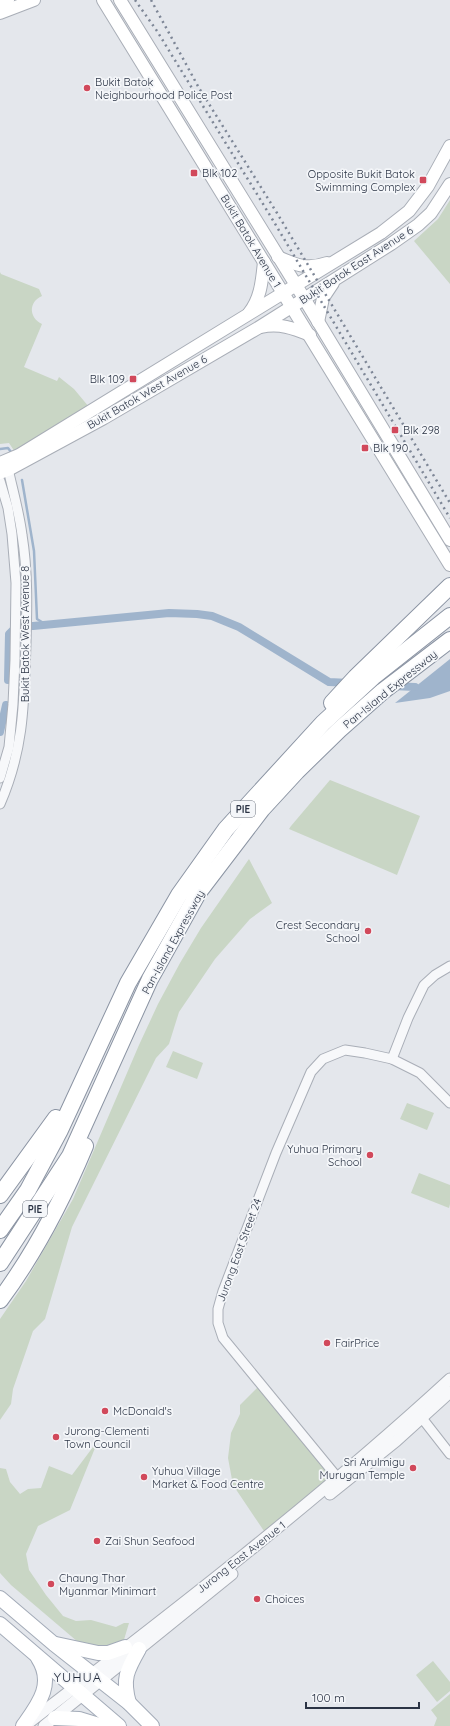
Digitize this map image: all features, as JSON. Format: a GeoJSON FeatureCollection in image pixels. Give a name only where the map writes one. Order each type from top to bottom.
{"type":"FeatureCollection","features":[{"type":"Feature","properties":{"kind":"highway"},"geometry":{"type":"LineString","coordinates":[[354,684],[450,586]]}},
{"type":"Feature","properties":{"kind":"highway","name":"Pan-Island Expressway"},"geometry":{"type":"LineString","coordinates":[[0,1230],[28,1190],[60,1130],[128,982],[179,894],[226,829],[323,723],[328,709],[354,684],[373,678],[450,616]]}},
{"type":"Feature","properties":{"kind":"highway","name":"Pan-Island Expressway"},"geometry":{"type":"LineString","coordinates":[[0,1263],[70,1156],[150,979],[198,893],[262,809],[297,771],[339,730],[383,691],[450,640]]}},
{"type":"Feature","properties":{"kind":"highway"},"geometry":{"type":"LineString","coordinates":[[0,1195],[62,1110],[90,1055],[99,1044]]}},
{"type":"Feature","properties":{"kind":"highway"},"geometry":{"type":"LineString","coordinates":[[0,1300],[21,1272],[58,1206],[86,1144],[87,1138],[85,1125]]}},
{"type":"Feature","properties":{"kind":"main road"},"geometry":{"type":"LineString","coordinates":[[0,3],[8,0]]}},
{"type":"Feature","properties":{"kind":"main road"},"geometry":{"type":"LineString","coordinates":[[0,13],[34,0]]}},
{"type":"Feature","properties":{"kind":"main road","name":"Bukit Batok Avenue 1"},"geometry":{"type":"LineString","coordinates":[[104,0],[450,565]]}},
{"type":"Feature","properties":{"kind":"main road","name":"Bukit Batok Avenue 1"},"geometry":{"type":"LineString","coordinates":[[120,0],[304,298],[410,477],[450,540]]}},
{"type":"Feature","properties":{"kind":"main road","name":"Bukit Batok East Avenue 6"},"geometry":{"type":"LineString","coordinates":[[283,293],[381,233],[409,210],[428,186],[450,146]]}},
{"type":"Feature","properties":{"kind":"main road","name":"Bukit Batok East Avenue 6"},"geometry":{"type":"LineString","coordinates":[[291,306],[336,279],[418,225],[431,213],[450,184]]}},
{"type":"Feature","properties":{"kind":"main road"},"geometry":{"type":"LineString","coordinates":[[278,257],[297,266],[318,266],[336,261]]}},
{"type":"Feature","properties":{"kind":"main road"},"geometry":{"type":"LineString","coordinates":[[246,317],[258,299],[262,284],[264,262]]}},
{"type":"Feature","properties":{"kind":"main road"},"geometry":{"type":"LineString","coordinates":[[318,322],[324,298],[336,279]]}},
{"type":"Feature","properties":{"kind":"main road","name":"Bukit Batok West Avenue 6"},"geometry":{"type":"LineString","coordinates":[[4,467],[23,452],[283,293]]}},
{"type":"Feature","properties":{"kind":"main road","name":"Bukit Batok West Avenue 6"},"geometry":{"type":"LineString","coordinates":[[4,467],[104,418],[258,328],[291,306]]}},
{"type":"Feature","properties":{"kind":"main road"},"geometry":{"type":"LineString","coordinates":[[258,328],[271,325],[285,326],[310,335]]}},
{"type":"Feature","properties":{"kind":"main road"},"geometry":{"type":"LineString","coordinates":[[0,1598],[54,1644],[129,1703],[152,1726]]}},
{"type":"Feature","properties":{"kind":"main road"},"geometry":{"type":"LineString","coordinates":[[0,1624],[119,1726]]}},
{"type":"Feature","properties":{"kind":"main road"},"geometry":{"type":"LineString","coordinates":[[54,1644],[103,1653],[132,1648],[125,1687],[129,1703]]}},
{"type":"Feature","properties":{"kind":"main road"},"geometry":{"type":"LineString","coordinates":[[24,1726],[35,1710],[44,1689],[44,1667],[37,1656]]}},
{"type":"Feature","properties":{"kind":"main road"},"geometry":{"type":"LineString","coordinates":[[49,1722],[79,1719],[102,1726]]}},
{"type":"Feature","properties":{"kind":"street","name":"Bukit Batok West Avenue 8"},"geometry":{"type":"LineString","coordinates":[[0,804],[12,772],[22,734],[27,614],[24,547],[4,467]]}},
{"type":"Feature","properties":{"kind":"street","name":"Bukit Batok West Avenue 8"},"geometry":{"type":"LineString","coordinates":[[0,481],[8,508],[16,582],[15,660],[9,747],[0,778]]}},
{"type":"Feature","properties":{"kind":"street"},"geometry":{"type":"LineString","coordinates":[[392,1059],[408,1018],[424,985],[435,975],[450,966]]}},
{"type":"Feature","properties":{"kind":"street","name":"Jurong East Street 24"},"geometry":{"type":"LineString","coordinates":[[340,1481],[223,1338],[218,1323],[218,1309],[228,1277],[262,1186],[311,1072],[323,1059],[345,1050],[392,1059],[420,1073],[450,1102]]}},
{"type":"Feature","properties":{"kind":"street","name":"Jurong East Avenue 1"},"geometry":{"type":"LineString","coordinates":[[419,1414],[450,1380]]}},
{"type":"Feature","properties":{"kind":"street","name":"Jurong East Avenue 1"},"geometry":{"type":"LineString","coordinates":[[49,1722],[79,1691],[96,1677],[270,1535],[340,1481],[419,1414],[450,1392]]}},
{"type":"Feature","properties":{"kind":"street"},"geometry":{"type":"LineString","coordinates":[[419,1414],[450,1454]]}},
{"type":"Feature","properties":{"kind":"street","name":"Jurong East Avenue 1"},"geometry":{"type":"LineString","coordinates":[[24,1726],[79,1691]]}},
{"type":"Feature","properties":{"kind":"green space"},"geometry":{"type":"Polygon","coordinates":[[[450,200],[450,284],[414,241],[438,219],[450,200]]]}},
{"type":"Feature","properties":{"kind":"green space"},"geometry":{"type":"Polygon","coordinates":[[[0,272],[1,274],[39,289],[42,296],[34,302],[32,306],[35,318],[42,324],[24,367],[57,381],[59,377],[74,389],[89,407],[15,452],[9,443],[0,444],[0,272]]]}},
{"type":"Feature","properties":{"kind":"green space"},"geometry":{"type":"Polygon","coordinates":[[[330,780],[420,816],[397,875],[289,829],[330,780]]]}},
{"type":"Feature","properties":{"kind":"green space"},"geometry":{"type":"Polygon","coordinates":[[[249,859],[272,903],[250,919],[215,959],[179,1012],[169,1044],[156,1058],[72,1227],[45,1319],[33,1331],[13,1389],[11,1404],[0,1420],[0,1319],[26,1281],[73,1199],[139,1045],[158,1004],[180,963],[201,928],[249,859]]]}},
{"type":"Feature","properties":{"kind":"green space"},"geometry":{"type":"Polygon","coordinates":[[[173,1051],[203,1063],[197,1079],[166,1067],[173,1051]]]}},
{"type":"Feature","properties":{"kind":"green space"},"geometry":{"type":"Polygon","coordinates":[[[407,1103],[434,1113],[427,1130],[400,1119],[407,1103]]]}},
{"type":"Feature","properties":{"kind":"green space"},"geometry":{"type":"Polygon","coordinates":[[[419,1173],[450,1185],[449,1208],[411,1193],[419,1173]]]}},
{"type":"Feature","properties":{"kind":"green space"},"geometry":{"type":"Polygon","coordinates":[[[260,1385],[338,1478],[266,1534],[233,1485],[228,1458],[231,1433],[240,1414],[240,1405],[260,1385]]]}},
{"type":"Feature","properties":{"kind":"green space"},"geometry":{"type":"Polygon","coordinates":[[[93,1447],[95,1448],[70,1510],[38,1526],[26,1554],[29,1570],[63,1616],[76,1621],[91,1620],[116,1627],[124,1623],[129,1623],[123,1643],[101,1647],[78,1642],[11,1585],[0,1573],[0,1468],[6,1469],[10,1482],[20,1494],[28,1489],[41,1488],[49,1466],[72,1475],[93,1447]]]}},
{"type":"Feature","properties":{"kind":"green space"},"geometry":{"type":"Polygon","coordinates":[[[433,1661],[450,1682],[450,1691],[437,1702],[416,1675],[433,1661]]]}},
{"type":"Feature","properties":{"kind":"green space"},"geometry":{"type":"Polygon","coordinates":[[[450,1694],[450,1726],[434,1726],[437,1718],[431,1710],[450,1694]]]}},
{"type":"Feature","properties":{"kind":"water"},"geometry":{"type":"Polygon","coordinates":[[[450,659],[450,691],[430,698],[395,703],[450,659]]]}},
{"type":"Feature","properties":{"kind":"waterway"},"geometry":{"type":"LineString","coordinates":[[0,449],[8,448],[11,452]]}},
{"type":"Feature","properties":{"kind":"waterway"},"geometry":{"type":"LineString","coordinates":[[22,480],[34,551],[37,619],[45,624]]}},
{"type":"Feature","properties":{"kind":"waterway"},"geometry":{"type":"LineString","coordinates":[[33,626],[169,613],[212,616],[239,627],[329,682],[349,683]]}},
{"type":"Feature","properties":{"kind":"waterway"},"geometry":{"type":"LineString","coordinates":[[8,680],[9,634],[14,629]]}},
{"type":"Feature","properties":{"kind":"waterway"},"geometry":{"type":"LineString","coordinates":[[393,686],[415,687]]}},
{"type":"Feature","properties":{"kind":"waterway"},"geometry":{"type":"LineString","coordinates":[[0,732],[6,705]]}},
{"type":"Feature","properties":{"kind":"railway"},"geometry":{"type":"LineString","coordinates":[[135,0],[157,31],[271,217],[450,518]]}},
{"type":"Feature","properties":{"kind":"railway"},"geometry":{"type":"LineString","coordinates":[[151,0],[199,88],[277,213],[450,503]]}},
{"type":"Feature","properties":{"kind":"place","name":"Bukit Batok Neighbourhood Police Post"},"geometry":{"type":"Point","coordinates":[87,88]}},
{"type":"Feature","properties":{"kind":"place","name":"Blk 102"},"geometry":{"type":"Point","coordinates":[194,173]}},
{"type":"Feature","properties":{"kind":"place","name":"Opposite Bukit Batok Swimming Complex"},"geometry":{"type":"Point","coordinates":[423,180]}},
{"type":"Feature","properties":{"kind":"place","name":"Blk 109"},"geometry":{"type":"Point","coordinates":[133,379]}},
{"type":"Feature","properties":{"kind":"place","name":"Blk 298"},"geometry":{"type":"Point","coordinates":[395,430]}},
{"type":"Feature","properties":{"kind":"place","name":"Blk 190"},"geometry":{"type":"Point","coordinates":[365,448]}},
{"type":"Feature","properties":{"kind":"place","name":"Crest Secondary School"},"geometry":{"type":"Point","coordinates":[368,931]}},
{"type":"Feature","properties":{"kind":"place","name":"Yuhua Primary School"},"geometry":{"type":"Point","coordinates":[370,1155]}},
{"type":"Feature","properties":{"kind":"place","name":"FairPrice"},"geometry":{"type":"Point","coordinates":[327,1343]}},
{"type":"Feature","properties":{"kind":"place","name":"McDonald's"},"geometry":{"type":"Point","coordinates":[105,1411]}},
{"type":"Feature","properties":{"kind":"place","name":"Jurong-Clementi Town Council"},"geometry":{"type":"Point","coordinates":[56,1437]}},
{"type":"Feature","properties":{"kind":"place","name":"Sri Arulmigu Murugan Temple"},"geometry":{"type":"Point","coordinates":[413,1468]}},
{"type":"Feature","properties":{"kind":"place","name":"Yuhua Village Market & Food Centre"},"geometry":{"type":"Point","coordinates":[144,1477]}},
{"type":"Feature","properties":{"kind":"place","name":"Zai Shun Seafood"},"geometry":{"type":"Point","coordinates":[97,1541]}},
{"type":"Feature","properties":{"kind":"place","name":"Chaung Thar Myanmar Minimart"},"geometry":{"type":"Point","coordinates":[51,1584]}},
{"type":"Feature","properties":{"kind":"place","name":"Choices"},"geometry":{"type":"Point","coordinates":[257,1599]}},
{"type":"Feature","properties":{"kind":"district","name":"YUHUA"},"geometry":{"type":"Point","coordinates":[78,1677]}}]}
